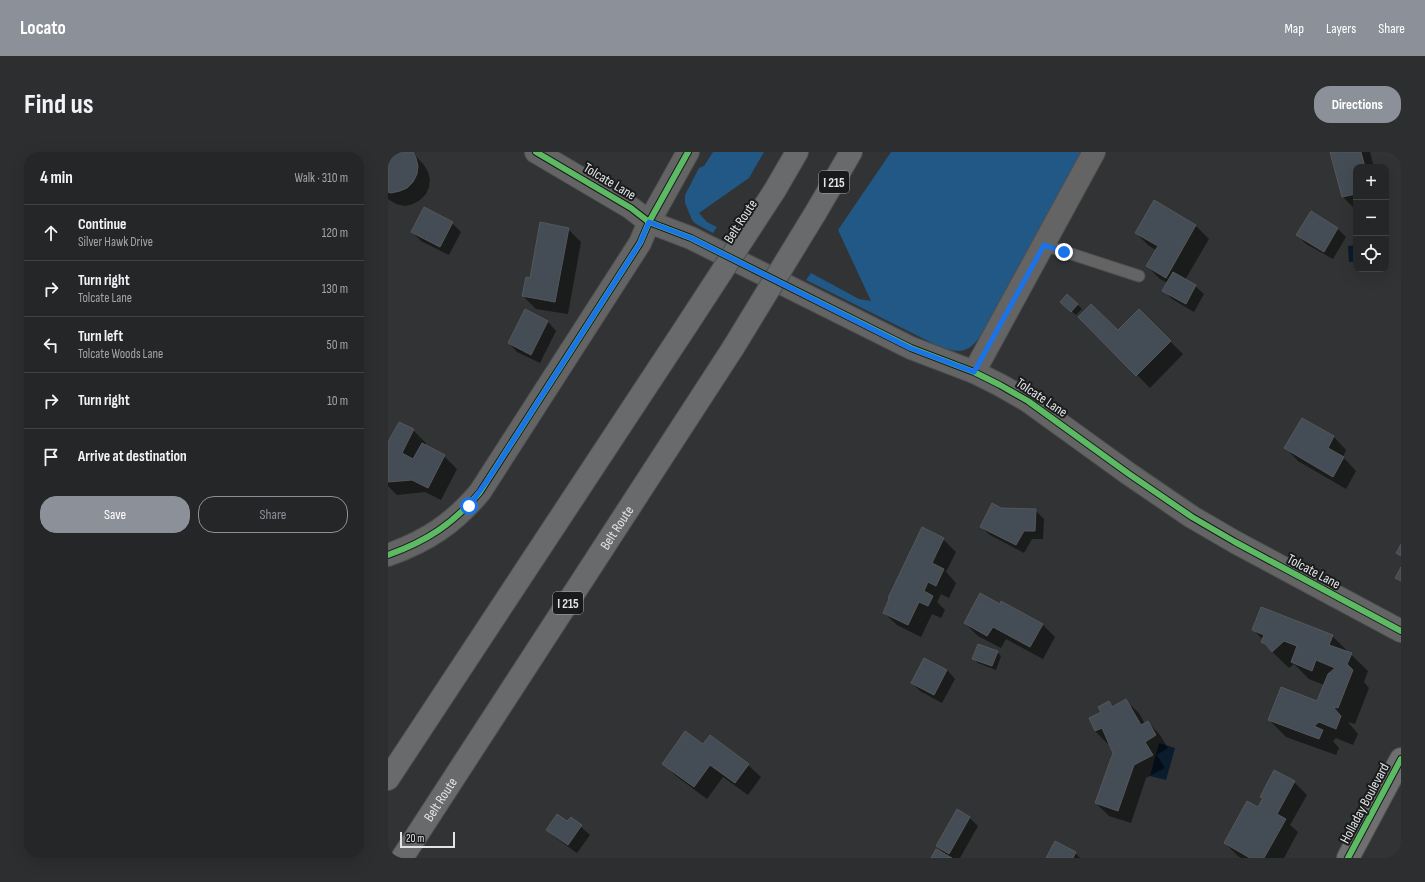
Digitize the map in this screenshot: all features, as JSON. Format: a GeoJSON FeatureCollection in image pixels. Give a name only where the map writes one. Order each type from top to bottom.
{"type":"FeatureCollection","features":[{"type":"Feature","properties":{"kind":"highway","name":"Belt Route"},"geometry":{"type":"LineString","coordinates":[[388,779],[687,325],[797,152]]}},
{"type":"Feature","properties":{"kind":"highway","name":"Belt Route"},"geometry":{"type":"LineString","coordinates":[[402,858],[733,348],[851,152]]}},
{"type":"Feature","properties":{"kind":"main road","name":"Holladay Boulevard"},"geometry":{"type":"LineString","coordinates":[[1348,858],[1401,760]]}},
{"type":"Feature","properties":{"kind":"street","name":"Tolcate Lane"},"geometry":{"type":"LineString","coordinates":[[536,152],[631,208],[649,222],[691,238],[910,348],[974,372],[1000,384],[1028,401],[1129,474],[1192,517],[1235,542],[1401,631]]}},
{"type":"Feature","properties":{"kind":"street"},"geometry":{"type":"LineString","coordinates":[[388,555],[407,548],[441,529],[456,518],[480,492],[640,243],[649,222],[688,152]]}},
{"type":"Feature","properties":{"kind":"street"},"geometry":{"type":"LineString","coordinates":[[974,372],[1094,152]]}},
{"type":"Feature","properties":{"kind":"lane"},"geometry":{"type":"LineString","coordinates":[[1044,245],[1139,276]]}},
{"type":"Feature","properties":{"kind":"shaded area"},"geometry":{"type":"Polygon","coordinates":[[[713,152],[764,152],[749,178],[699,213],[707,222],[717,227],[713,233],[696,224],[692,220],[685,203],[685,195],[699,168],[704,166],[713,152]]]}},
{"type":"Feature","properties":{"kind":"shaded area"},"geometry":{"type":"Polygon","coordinates":[[[891,152],[1086,152],[1034,247],[1020,264],[980,337],[969,348],[964,350],[954,351],[934,344],[806,280],[811,273],[859,299],[871,301],[838,230],[891,152]]]}},
{"type":"Feature","properties":{"kind":"shaded area"},"geometry":{"type":"Polygon","coordinates":[[[1353,245],[1353,262],[1349,262],[1348,246],[1353,245]]]}},
{"type":"Feature","properties":{"kind":"shaded area"},"geometry":{"type":"Polygon","coordinates":[[[1159,743],[1175,748],[1166,780],[1150,776],[1159,743]]]}},
{"type":"Feature","properties":{"kind":"building"},"geometry":{"type":"Polygon","coordinates":[[[388,152],[413,152],[418,166],[417,174],[413,182],[407,188],[391,193],[388,192],[388,152]]]}},
{"type":"Feature","properties":{"kind":"building"},"geometry":{"type":"Polygon","coordinates":[[[1330,152],[1361,152],[1364,164],[1353,164],[1353,195],[1342,197],[1330,152]]]}},
{"type":"Feature","properties":{"kind":"building"},"geometry":{"type":"Polygon","coordinates":[[[1154,200],[1196,225],[1166,278],[1146,266],[1158,246],[1135,233],[1154,200]]]}},
{"type":"Feature","properties":{"kind":"building"},"geometry":{"type":"Polygon","coordinates":[[[424,207],[453,222],[440,247],[411,232],[424,207]]]}},
{"type":"Feature","properties":{"kind":"building"},"geometry":{"type":"Polygon","coordinates":[[[1311,211],[1338,228],[1324,252],[1296,235],[1311,211]]]}},
{"type":"Feature","properties":{"kind":"building"},"geometry":{"type":"Polygon","coordinates":[[[540,222],[569,228],[555,302],[522,296],[526,277],[530,278],[540,222]]]}},
{"type":"Feature","properties":{"kind":"building"},"geometry":{"type":"Polygon","coordinates":[[[1173,272],[1196,285],[1186,304],[1162,291],[1173,272]]]}},
{"type":"Feature","properties":{"kind":"building"},"geometry":{"type":"Polygon","coordinates":[[[1067,294],[1078,304],[1071,312],[1060,302],[1067,294]]]}},
{"type":"Feature","properties":{"kind":"building"},"geometry":{"type":"Polygon","coordinates":[[[1091,304],[1118,330],[1139,309],[1171,341],[1136,376],[1078,317],[1091,304]]]}},
{"type":"Feature","properties":{"kind":"building"},"geometry":{"type":"Polygon","coordinates":[[[525,309],[548,321],[531,355],[508,343],[525,309]]]}},
{"type":"Feature","properties":{"kind":"building"},"geometry":{"type":"Polygon","coordinates":[[[1302,418],[1334,436],[1328,448],[1344,457],[1333,477],[1284,448],[1302,418]]]}},
{"type":"Feature","properties":{"kind":"building"},"geometry":{"type":"Polygon","coordinates":[[[399,422],[414,429],[402,453],[413,459],[422,443],[445,455],[428,488],[412,480],[388,482],[388,442],[399,422]]]}},
{"type":"Feature","properties":{"kind":"building"},"geometry":{"type":"Polygon","coordinates":[[[992,503],[1001,508],[1036,509],[1035,531],[1024,531],[1016,545],[980,527],[992,503]]]}},
{"type":"Feature","properties":{"kind":"building"},"geometry":{"type":"Polygon","coordinates":[[[922,527],[944,538],[932,563],[944,569],[936,586],[928,582],[924,591],[933,596],[928,606],[919,602],[908,625],[883,613],[889,599],[888,598],[922,527]]]}},
{"type":"Feature","properties":{"kind":"building"},"geometry":{"type":"Polygon","coordinates":[[[1401,544],[1401,556],[1396,553],[1401,544]]]}},
{"type":"Feature","properties":{"kind":"building"},"geometry":{"type":"Polygon","coordinates":[[[1401,567],[1401,581],[1395,578],[1401,567]]]}},
{"type":"Feature","properties":{"kind":"building"},"geometry":{"type":"Polygon","coordinates":[[[980,593],[1000,604],[1001,601],[1043,624],[1030,647],[993,627],[987,636],[964,623],[980,593]]]}},
{"type":"Feature","properties":{"kind":"building"},"geometry":{"type":"Polygon","coordinates":[[[1261,607],[1333,635],[1329,645],[1352,653],[1347,664],[1353,670],[1338,708],[1333,707],[1341,716],[1336,729],[1319,722],[1314,726],[1323,730],[1319,739],[1268,720],[1281,687],[1317,701],[1328,674],[1335,668],[1316,660],[1312,671],[1291,662],[1297,646],[1284,641],[1272,652],[1265,644],[1261,642],[1264,635],[1252,630],[1261,607]]]}},
{"type":"Feature","properties":{"kind":"building"},"geometry":{"type":"Polygon","coordinates":[[[978,644],[998,651],[992,666],[972,659],[978,644]]]}},
{"type":"Feature","properties":{"kind":"building"},"geometry":{"type":"Polygon","coordinates":[[[924,658],[947,670],[934,695],[911,683],[924,658]]]}},
{"type":"Feature","properties":{"kind":"building"},"geometry":{"type":"Polygon","coordinates":[[[1126,699],[1141,725],[1148,721],[1156,735],[1145,742],[1153,755],[1134,765],[1118,811],[1095,803],[1113,753],[1102,728],[1095,731],[1089,718],[1101,712],[1098,707],[1109,701],[1112,707],[1126,699]]]}},
{"type":"Feature","properties":{"kind":"building"},"geometry":{"type":"Polygon","coordinates":[[[685,731],[703,744],[710,735],[749,764],[735,783],[710,765],[694,787],[662,764],[685,731]]]}},
{"type":"Feature","properties":{"kind":"building"},"geometry":{"type":"Polygon","coordinates":[[[1274,770],[1295,781],[1277,814],[1286,819],[1264,858],[1250,858],[1224,843],[1247,801],[1258,807],[1263,798],[1260,797],[1274,770]]]}},
{"type":"Feature","properties":{"kind":"building"},"geometry":{"type":"Polygon","coordinates":[[[957,809],[970,817],[949,854],[936,846],[957,809]]]}},
{"type":"Feature","properties":{"kind":"building"},"geometry":{"type":"Polygon","coordinates":[[[557,814],[567,821],[571,817],[582,825],[568,845],[546,830],[557,814]]]}},
{"type":"Feature","properties":{"kind":"building"},"geometry":{"type":"Polygon","coordinates":[[[1055,841],[1076,852],[1073,858],[1046,858],[1055,841]]]}},
{"type":"Feature","properties":{"kind":"building"},"geometry":{"type":"Polygon","coordinates":[[[936,849],[952,858],[931,858],[936,849]]]}},
{"type":"Feature","properties":{"kind":"cycle path"},"geometry":{"type":"LineString","coordinates":[[536,152],[631,208],[649,222],[691,238],[911,348],[974,372],[1000,385],[1028,401],[1129,474],[1192,517],[1235,542],[1401,631]]}},
{"type":"Feature","properties":{"kind":"cycle path"},"geometry":{"type":"LineString","coordinates":[[388,555],[415,544],[438,530],[460,513],[480,492],[640,243],[649,222],[688,152]]}},
{"type":"Feature","properties":{"kind":"cycle path"},"geometry":{"type":"LineString","coordinates":[[1348,858],[1401,759]]}},
{"type":"Feature","properties":{"kind":"route"},"geometry":{"type":"LineString","coordinates":[[469,506],[480,492],[640,243],[649,222],[691,238],[910,348],[974,372],[1044,245],[1064,252]]}}]}
